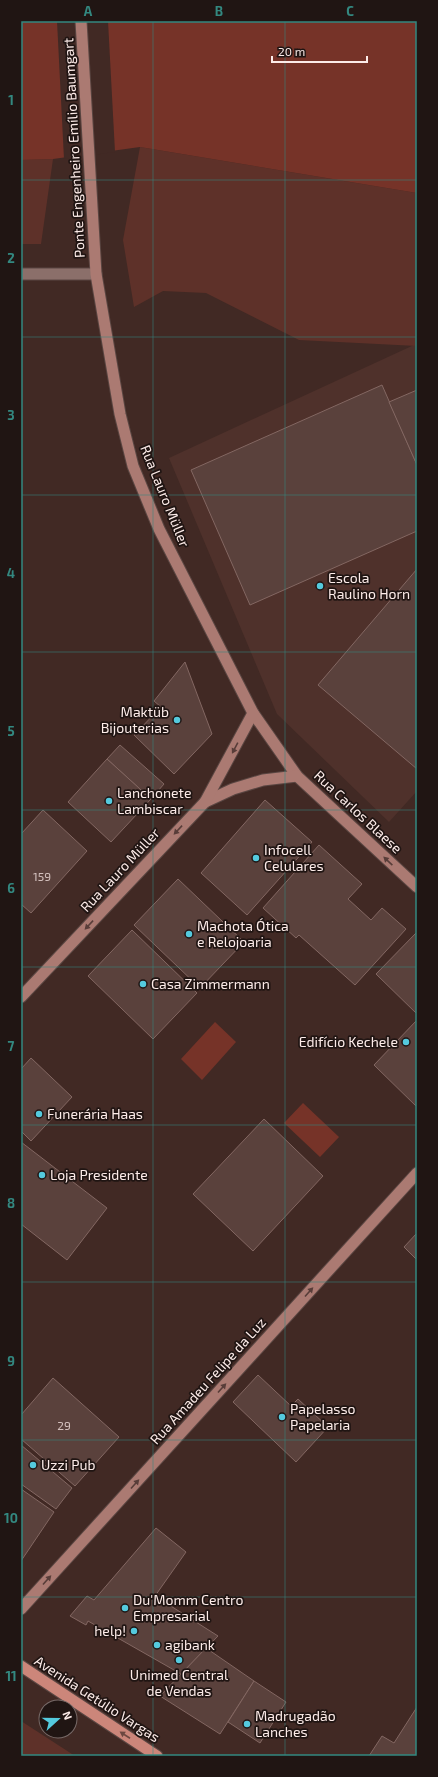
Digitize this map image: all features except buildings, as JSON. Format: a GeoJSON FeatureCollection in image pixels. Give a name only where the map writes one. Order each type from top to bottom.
{"type":"FeatureCollection","features":[{"type":"Feature","properties":{"kind":"main road","name":"Ponte Engenheiro Emílio Baumgart"},"geometry":{"type":"LineString","coordinates":[[82,21],[96,274]]}},
{"type":"Feature","properties":{"kind":"main road","name":"Rua Lauro Müller"},"geometry":{"type":"LineString","coordinates":[[96,274],[120,414],[133,466],[159,529],[253,713],[297,776]]}},
{"type":"Feature","properties":{"kind":"main road","name":"Rua Lauro Müller"},"geometry":{"type":"LineString","coordinates":[[21,997],[205,802],[253,713]]}},
{"type":"Feature","properties":{"kind":"main road","name":"Rua Carlos Blaese"},"geometry":{"type":"LineString","coordinates":[[205,802],[233,789],[263,780],[297,776],[417,887]]}},
{"type":"Feature","properties":{"kind":"main road","name":"Rua Amadeu Felipe da Luz"},"geometry":{"type":"LineString","coordinates":[[21,1609],[417,1173]]}},
{"type":"Feature","properties":{"kind":"main road","name":"Avenida Getúlio Vargas"},"geometry":{"type":"LineString","coordinates":[[21,1666],[157,1756]]}},
{"type":"Feature","properties":{"kind":"street"},"geometry":{"type":"LineString","coordinates":[[21,274],[96,274]]}},
{"type":"Feature","properties":{"kind":"shaded area"},"geometry":{"type":"Polygon","coordinates":[[[21,21],[417,21],[417,193],[140,147],[53,159],[21,160],[21,21]]]}},
{"type":"Feature","properties":{"kind":"shaded area"},"geometry":{"type":"Polygon","coordinates":[[[140,147],[417,193],[417,346],[299,340],[206,293],[163,291],[134,307],[123,240],[140,147]]]}},
{"type":"Feature","properties":{"kind":"shaded area"},"geometry":{"type":"Polygon","coordinates":[[[53,159],[41,244],[21,244],[21,160],[53,159]]]}},
{"type":"Feature","properties":{"kind":"shaded area","name":"Escola Raulino Horn"},"geometry":{"type":"Polygon","coordinates":[[[414,345],[417,346],[417,791],[389,822],[277,714],[169,458],[414,345]]]}},
{"type":"Feature","properties":{"kind":"shaded area"},"geometry":{"type":"Polygon","coordinates":[[[215,1022],[236,1042],[202,1080],[181,1059],[215,1022]]]}},
{"type":"Feature","properties":{"kind":"shaded area"},"geometry":{"type":"Polygon","coordinates":[[[303,1103],[339,1137],[320,1157],[284,1123],[303,1103]]]}},
{"type":"Feature","properties":{"kind":"shaded area"},"geometry":{"type":"Polygon","coordinates":[[[21,1721],[38,1732],[38,1739],[49,1739],[75,1756],[21,1756],[21,1721]]]}},
{"type":"Feature","properties":{"kind":"pier"},"geometry":{"type":"Polygon","coordinates":[[[57,21],[108,21],[115,152],[64,159],[57,21]]]}},
{"type":"Feature","properties":{"kind":"place","name":"Escola Raulino Horn"},"geometry":{"type":"Point","coordinates":[320,586]}},
{"type":"Feature","properties":{"kind":"place","name":"Maktüb Bijouterias"},"geometry":{"type":"Point","coordinates":[177,720]}},
{"type":"Feature","properties":{"kind":"place","name":"Lanchonete Lambiscar"},"geometry":{"type":"Point","coordinates":[109,801]}},
{"type":"Feature","properties":{"kind":"place","name":"Infocell Celulares"},"geometry":{"type":"Point","coordinates":[256,858]}},
{"type":"Feature","properties":{"kind":"place","name":"Machota Ótica e Relojoaria"},"geometry":{"type":"Point","coordinates":[189,934]}},
{"type":"Feature","properties":{"kind":"place","name":"Casa Zimmermann"},"geometry":{"type":"Point","coordinates":[143,984]}},
{"type":"Feature","properties":{"kind":"place","name":"Edifício Kechele"},"geometry":{"type":"Point","coordinates":[406,1042]}},
{"type":"Feature","properties":{"kind":"place","name":"Funerária Haas"},"geometry":{"type":"Point","coordinates":[39,1114]}},
{"type":"Feature","properties":{"kind":"place","name":"Loja Presidente"},"geometry":{"type":"Point","coordinates":[42,1175]}},
{"type":"Feature","properties":{"kind":"place","name":"Papelasso Papelaria"},"geometry":{"type":"Point","coordinates":[282,1417]}},
{"type":"Feature","properties":{"kind":"place","name":"Uzzi Pub"},"geometry":{"type":"Point","coordinates":[33,1465]}},
{"type":"Feature","properties":{"kind":"place","name":"Du'Momm Centro Empresarial"},"geometry":{"type":"Point","coordinates":[125,1608]}},
{"type":"Feature","properties":{"kind":"place","name":"help!"},"geometry":{"type":"Point","coordinates":[134,1631]}},
{"type":"Feature","properties":{"kind":"place","name":"agibank"},"geometry":{"type":"Point","coordinates":[157,1645]}},
{"type":"Feature","properties":{"kind":"place","name":"Unimed Central de Vendas"},"geometry":{"type":"Point","coordinates":[179,1660]}},
{"type":"Feature","properties":{"kind":"place","name":"Madrugadão Lanches"},"geometry":{"type":"Point","coordinates":[247,1724]}}]}
